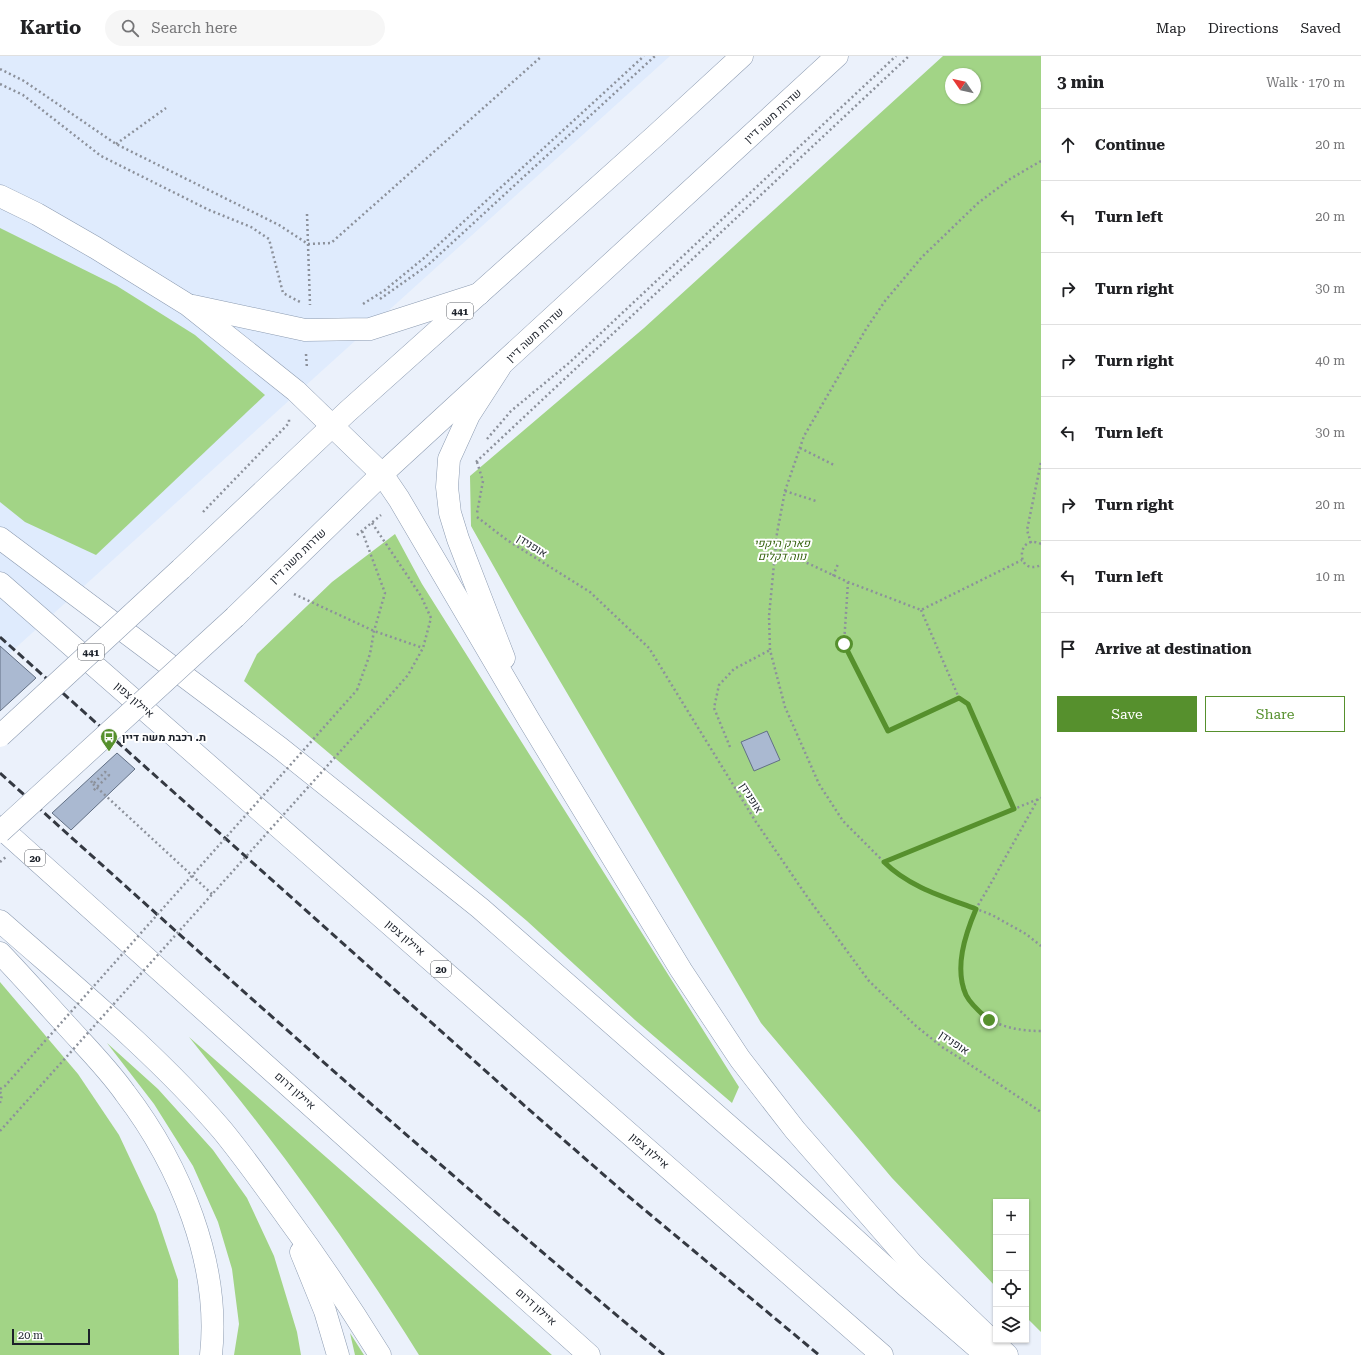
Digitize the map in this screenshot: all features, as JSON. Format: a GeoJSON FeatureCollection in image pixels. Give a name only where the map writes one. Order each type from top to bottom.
{"type":"FeatureCollection","features":[{"type":"Feature","properties":{"kind":"main road","name":"441"},"geometry":{"type":"LineString","coordinates":[[0,736],[182,569],[333,426],[742,56]]}},
{"type":"Feature","properties":{"kind":"main road","name":"שדרות משה דיין"},"geometry":{"type":"LineString","coordinates":[[0,832],[234,617],[382,474],[837,56]]}},
{"type":"Feature","properties":{"kind":"main road"},"geometry":{"type":"LineString","coordinates":[[0,196],[37,214],[90,244],[188,305],[296,391],[382,474],[406,511],[528,720],[681,970],[745,1065],[795,1130],[912,1264],[1007,1355]]}},
{"type":"Feature","properties":{"kind":"main road"},"geometry":{"type":"LineString","coordinates":[[188,305],[305,330],[370,329],[479,294]]}},
{"type":"Feature","properties":{"kind":"main road"},"geometry":{"type":"LineString","coordinates":[[500,367],[470,415],[449,459],[447,488],[450,513],[458,539],[528,720]]}},
{"type":"Feature","properties":{"kind":"main road"},"geometry":{"type":"LineString","coordinates":[[0,538],[280,748],[480,908],[779,1170],[905,1285],[986,1355]]}},
{"type":"Feature","properties":{"kind":"main road","name":"איילון צפון"},"geometry":{"type":"LineString","coordinates":[[0,583],[882,1355]]}},
{"type":"Feature","properties":{"kind":"main road","name":"איילון דרום"},"geometry":{"type":"LineString","coordinates":[[0,827],[589,1355]]}},
{"type":"Feature","properties":{"kind":"main road"},"geometry":{"type":"LineString","coordinates":[[0,921],[97,1005],[168,1072],[221,1130],[317,1258],[380,1355]]}},
{"type":"Feature","properties":{"kind":"main road"},"geometry":{"type":"LineString","coordinates":[[0,953],[104,1066],[126,1093],[146,1123],[164,1155],[181,1190],[199,1237],[208,1276],[212,1317],[211,1355]]}},
{"type":"Feature","properties":{"kind":"main road"},"geometry":{"type":"LineString","coordinates":[[288,1219],[325,1311],[338,1355]]}},
{"type":"Feature","properties":{"kind":"path"},"geometry":{"type":"LineString","coordinates":[[0,70],[24,81],[116,144],[279,225],[308,244],[331,243],[542,56]]}},
{"type":"Feature","properties":{"kind":"path"},"geometry":{"type":"LineString","coordinates":[[357,308],[385,290],[424,258],[644,56]]}},
{"type":"Feature","properties":{"kind":"path"},"geometry":{"type":"LineString","coordinates":[[375,303],[428,265],[655,56]]}},
{"type":"Feature","properties":{"kind":"path"},"geometry":{"type":"LineString","coordinates":[[486,440],[511,411],[569,363],[896,56]]}},
{"type":"Feature","properties":{"kind":"path"},"geometry":{"type":"LineString","coordinates":[[474,464],[909,56]]}},
{"type":"Feature","properties":{"kind":"path"},"geometry":{"type":"LineString","coordinates":[[0,84],[23,95],[100,156],[209,210],[251,227],[269,239],[283,293],[310,307],[307,214]]}},
{"type":"Feature","properties":{"kind":"path"},"geometry":{"type":"LineString","coordinates":[[116,144],[166,108]]}},
{"type":"Feature","properties":{"kind":"path"},"geometry":{"type":"LineString","coordinates":[[1041,161],[1010,179],[978,204],[922,257],[889,296],[866,329],[804,436],[785,491],[776,533],[769,616],[770,650],[785,707],[818,784],[843,821],[892,870],[922,888],[992,915],[1026,934],[1041,946]]}},
{"type":"Feature","properties":{"kind":"path"},"geometry":{"type":"LineString","coordinates":[[202,513],[289,423],[296,391]]}},
{"type":"Feature","properties":{"kind":"path"},"geometry":{"type":"LineString","coordinates":[[800,448],[834,465]]}},
{"type":"Feature","properties":{"kind":"path"},"geometry":{"type":"LineString","coordinates":[[471,457],[476,461],[483,482],[476,516]]}},
{"type":"Feature","properties":{"kind":"path"},"geometry":{"type":"LineString","coordinates":[[1031,543],[1027,530],[1041,462]]}},
{"type":"Feature","properties":{"kind":"path"},"geometry":{"type":"LineString","coordinates":[[785,491],[816,501]]}},
{"type":"Feature","properties":{"kind":"path","name":"אופנידן"},"geometry":{"type":"LineString","coordinates":[[472,510],[476,516],[507,540],[590,592],[649,648],[756,822],[808,898],[869,981],[916,1026],[942,1047],[1041,1112]]}},
{"type":"Feature","properties":{"kind":"path"},"geometry":{"type":"LineString","coordinates":[[0,1131],[408,675],[423,648],[431,618],[421,596],[372,523]]}},
{"type":"Feature","properties":{"kind":"path"},"geometry":{"type":"LineString","coordinates":[[0,1089],[5,1086],[357,690],[370,654],[374,631],[385,593],[362,531]]}},
{"type":"Feature","properties":{"kind":"path"},"geometry":{"type":"LineString","coordinates":[[1041,544],[1035,542],[1027,544],[1022,551],[1022,560],[1024,563],[1032,568],[1041,567]]}},
{"type":"Feature","properties":{"kind":"path"},"geometry":{"type":"LineString","coordinates":[[775,548],[848,582],[921,610],[959,698],[968,704],[1014,809]]}},
{"type":"Feature","properties":{"kind":"path"},"geometry":{"type":"LineString","coordinates":[[921,610],[1022,560]]}},
{"type":"Feature","properties":{"kind":"path"},"geometry":{"type":"LineString","coordinates":[[834,576],[838,564]]}},
{"type":"Feature","properties":{"kind":"path"},"geometry":{"type":"LineString","coordinates":[[848,582],[844,644],[888,731],[959,698]]}},
{"type":"Feature","properties":{"kind":"path"},"geometry":{"type":"LineString","coordinates":[[290,592],[374,631],[423,648]]}},
{"type":"Feature","properties":{"kind":"path"},"geometry":{"type":"LineString","coordinates":[[730,747],[714,708],[719,685],[734,669],[770,650]]}},
{"type":"Feature","properties":{"kind":"path"},"geometry":{"type":"LineString","coordinates":[[93,791],[98,785],[108,775],[105,772],[93,784],[99,789],[105,794],[212,894]]}},
{"type":"Feature","properties":{"kind":"path"},"geometry":{"type":"LineString","coordinates":[[884,862],[1039,799]]}},
{"type":"Feature","properties":{"kind":"path"},"geometry":{"type":"LineString","coordinates":[[1039,799],[976,909],[967,930],[961,962],[962,978],[966,995],[989,1020],[1024,1031],[1041,1031]]}},
{"type":"Feature","properties":{"kind":"path"},"geometry":{"type":"LineString","coordinates":[[0,1092],[2,1095],[0,1103]]}},
{"type":"Feature","properties":{"kind":"shaded area"},"geometry":{"type":"Polygon","coordinates":[[[0,56],[670,56],[0,662],[0,56]]]}},
{"type":"Feature","properties":{"kind":"green space","name":"פארק היקפי נווה דקלים"},"geometry":{"type":"Polygon","coordinates":[[[943,56],[1041,56],[1041,1332],[1029,1320],[1029,1199],[993,1199],[993,1284],[892,1178],[761,1023],[520,613],[471,526],[470,476],[644,328],[943,56]]]}},
{"type":"Feature","properties":{"kind":"green space"},"geometry":{"type":"Polygon","coordinates":[[[0,228],[117,286],[195,335],[265,395],[96,555],[25,522],[0,502],[0,228]]]}},
{"type":"Feature","properties":{"kind":"green space"},"geometry":{"type":"Polygon","coordinates":[[[395,534],[422,584],[739,1087],[732,1103],[635,1020],[527,921],[244,681],[257,654],[332,582],[395,534]]]}},
{"type":"Feature","properties":{"kind":"green space"},"geometry":{"type":"Polygon","coordinates":[[[0,982],[78,1074],[119,1135],[156,1214],[178,1280],[179,1355],[0,1355],[0,982]]]}},
{"type":"Feature","properties":{"kind":"green space"},"geometry":{"type":"Polygon","coordinates":[[[189,1037],[552,1355],[419,1355],[381,1295],[321,1208],[249,1111],[189,1037]]]}},
{"type":"Feature","properties":{"kind":"green space"},"geometry":{"type":"Polygon","coordinates":[[[107,1043],[158,1089],[213,1150],[247,1198],[274,1256],[297,1332],[301,1355],[234,1355],[239,1324],[232,1269],[218,1222],[193,1166],[154,1104],[107,1043]]]}},
{"type":"Feature","properties":{"kind":"green space"},"geometry":{"type":"Polygon","coordinates":[[[350,1333],[364,1355],[355,1355],[350,1333]]]}},
{"type":"Feature","properties":{"kind":"building"},"geometry":{"type":"Polygon","coordinates":[[[0,646],[36,678],[0,711],[0,646]]]}},
{"type":"Feature","properties":{"kind":"building"},"geometry":{"type":"Polygon","coordinates":[[[767,731],[780,760],[754,771],[741,742],[767,731]]]}},
{"type":"Feature","properties":{"kind":"building"},"geometry":{"type":"Polygon","coordinates":[[[117,753],[135,769],[71,830],[52,813],[117,753]]]}},
{"type":"Feature","properties":{"kind":"railway"},"geometry":{"type":"LineString","coordinates":[[0,637],[526,1107],[628,1196],[819,1355]]}},
{"type":"Feature","properties":{"kind":"railway"},"geometry":{"type":"LineString","coordinates":[[0,773],[412,1140],[664,1355]]}},
{"type":"Feature","properties":{"kind":"place","name":"ת. רכבת משה דיין"},"geometry":{"type":"Point","coordinates":[109,752]}},
{"type":"Feature","properties":{"kind":"route"},"geometry":{"type":"LineString","coordinates":[[844,644],[888,731],[959,698],[968,704],[1014,809],[884,862],[892,870],[922,888],[976,909],[967,930],[961,962],[962,978],[966,995],[989,1020]]}}]}
